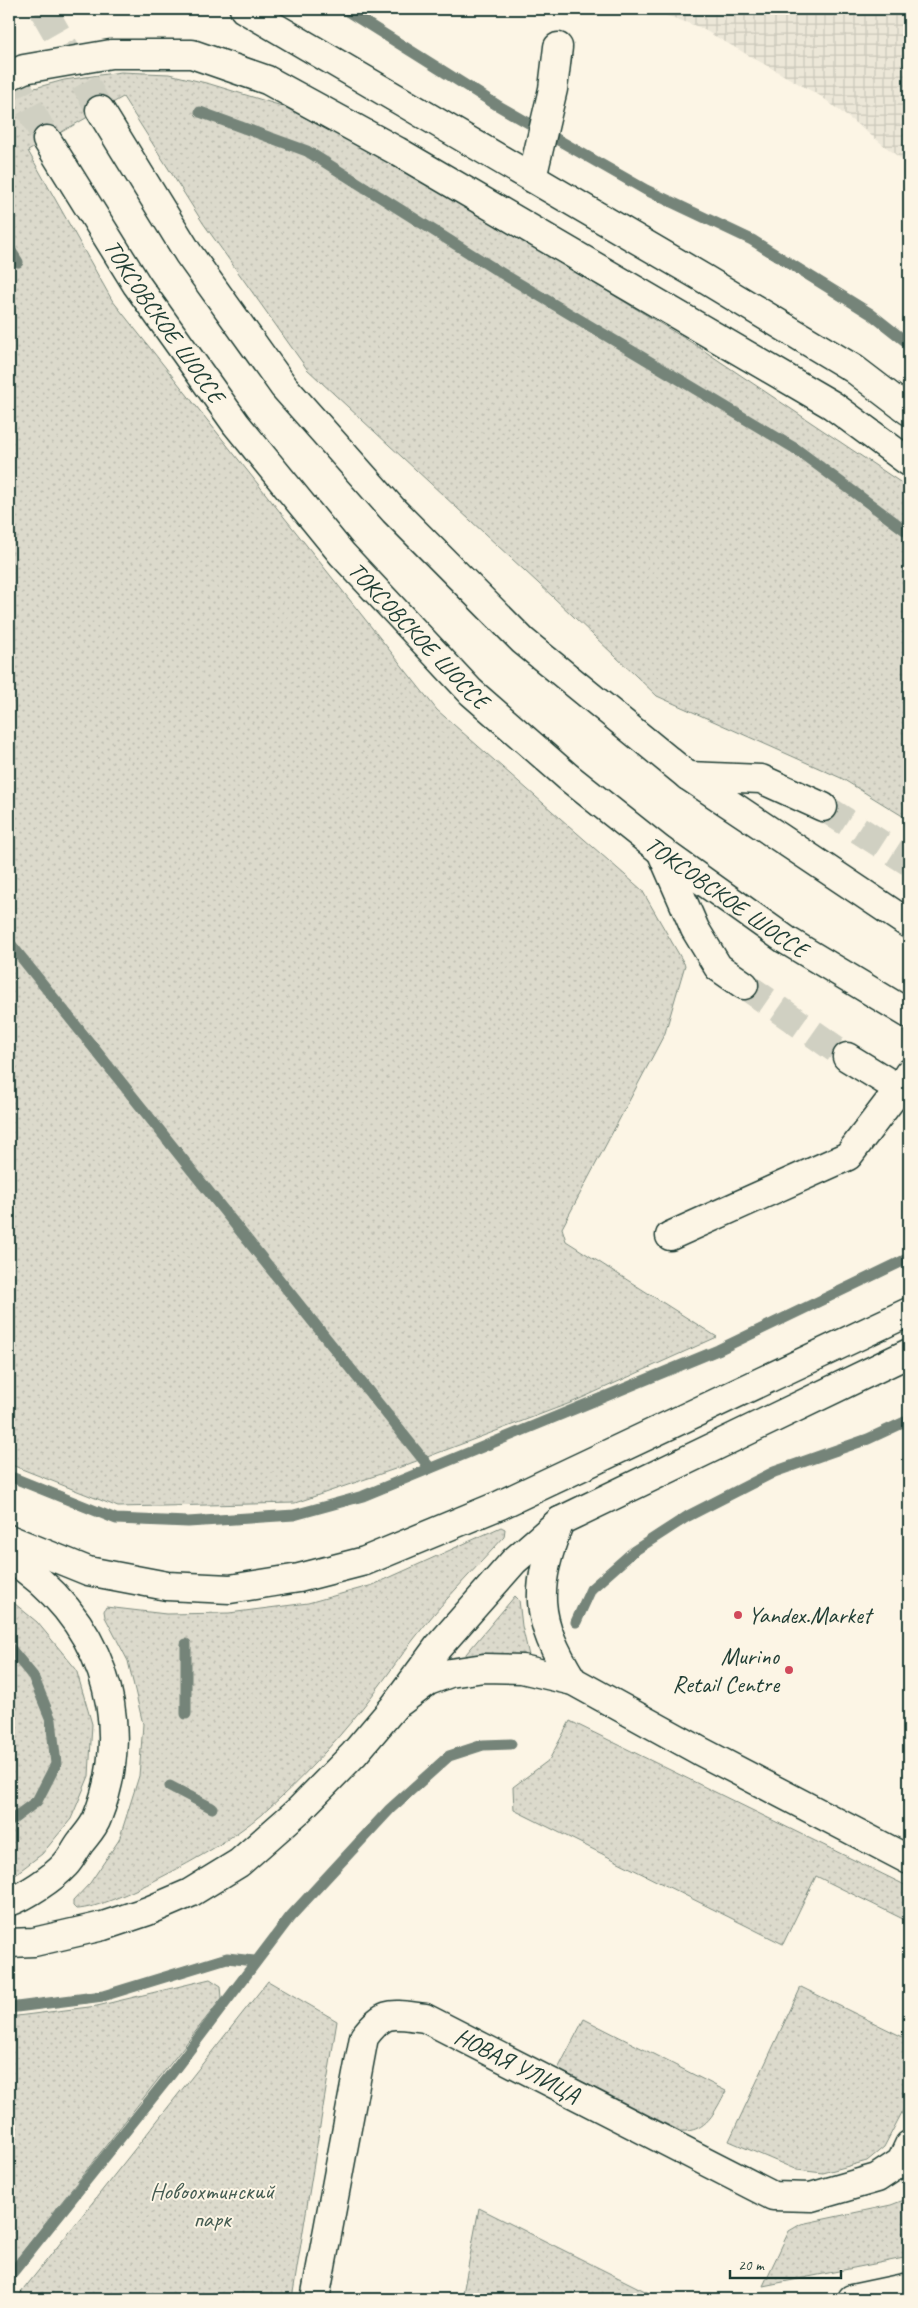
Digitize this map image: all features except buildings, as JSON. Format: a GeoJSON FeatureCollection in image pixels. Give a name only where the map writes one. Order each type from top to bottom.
{"type":"FeatureCollection","features":[{"type":"Feature","properties":{"kind":"main road"},"geometry":{"type":"LineString","coordinates":[[244,9],[854,369],[909,411]]}},
{"type":"Feature","properties":{"kind":"main road"},"geometry":{"type":"LineString","coordinates":[[532,178],[553,89],[558,47]]}},
{"type":"Feature","properties":{"kind":"main road"},"geometry":{"type":"LineString","coordinates":[[9,76],[24,69],[112,54],[192,54],[267,80],[397,151],[832,405],[909,462]]}},
{"type":"Feature","properties":{"kind":"main road"},"geometry":{"type":"LineString","coordinates":[[100,110],[188,254],[284,387],[394,511],[523,641],[688,776],[909,924]]}},
{"type":"Feature","properties":{"kind":"main road","name":"ТОКСОВСКОЕ ШОССЕ"},"geometry":{"type":"LineString","coordinates":[[47,140],[137,285],[236,424],[342,554],[471,692],[568,777],[661,851],[786,940],[909,1014]]}},
{"type":"Feature","properties":{"kind":"main road"},"geometry":{"type":"LineString","coordinates":[[688,776],[761,779],[823,807]]}},
{"type":"Feature","properties":{"kind":"main road"},"geometry":{"type":"LineString","coordinates":[[661,851],[699,937],[718,966],[744,985]]}},
{"type":"Feature","properties":{"kind":"main road"},"geometry":{"type":"LineString","coordinates":[[670,1236],[848,1156],[904,1081],[847,1057]]}},
{"type":"Feature","properties":{"kind":"main road"},"geometry":{"type":"LineString","coordinates":[[9,1539],[88,1571],[167,1586],[230,1589],[299,1578],[366,1561],[500,1505],[909,1312]]}},
{"type":"Feature","properties":{"kind":"main road"},"geometry":{"type":"LineString","coordinates":[[9,1944],[34,1942],[102,1926],[148,1911],[190,1893],[239,1863],[298,1810],[354,1754],[393,1708],[438,1647],[507,1568],[560,1520],[909,1353]]}},
{"type":"Feature","properties":{"kind":"main road"},"geometry":{"type":"LineString","coordinates":[[560,1520],[546,1556],[540,1586],[542,1613],[547,1635],[573,1681]]}},
{"type":"Feature","properties":{"kind":"main road"},"geometry":{"type":"LineString","coordinates":[[9,1558],[25,1568],[75,1617],[101,1664],[114,1723],[111,1773],[96,1819],[65,1865],[22,1898],[9,1902]]}},
{"type":"Feature","properties":{"kind":"main road"},"geometry":{"type":"LineString","coordinates":[[393,1708],[428,1681],[450,1673],[484,1668],[522,1669],[573,1681],[700,1751],[909,1860]]}},
{"type":"Feature","properties":{"kind":"main road","name":"НОВАЯ УЛИЦА"},"geometry":{"type":"LineString","coordinates":[[315,2299],[364,2037],[376,2020],[394,2014],[424,2018],[773,2196],[810,2197],[877,2178],[901,2162],[909,2145]]}},
{"type":"Feature","properties":{"kind":"main road"},"geometry":{"type":"LineString","coordinates":[[852,2299],[909,2287]]}},
{"type":"Feature","properties":{"kind":"shaded area"},"geometry":{"type":"Polygon","coordinates":[[[649,9],[909,9],[909,165],[822,97],[699,27],[649,9]]]}},
{"type":"Feature","properties":{"kind":"green space"},"geometry":{"type":"Polygon","coordinates":[[[121,72],[169,74],[210,84],[282,106],[351,141],[452,197],[694,344],[909,488],[909,820],[841,778],[657,696],[307,369],[203,223],[123,97],[28,151],[112,300],[437,710],[642,890],[685,965],[665,1033],[562,1228],[566,1241],[717,1337],[573,1402],[398,1468],[295,1503],[118,1507],[9,1464],[9,95],[64,80],[121,72]]]}},
{"type":"Feature","properties":{"kind":"green space"},"geometry":{"type":"Polygon","coordinates":[[[501,1527],[505,1529],[504,1537],[431,1618],[371,1697],[328,1749],[266,1811],[220,1844],[154,1881],[94,1906],[76,1909],[73,1906],[73,1901],[90,1883],[119,1840],[139,1776],[143,1724],[128,1661],[105,1617],[104,1611],[106,1607],[166,1614],[229,1613],[308,1603],[373,1585],[501,1527]]]}},
{"type":"Feature","properties":{"kind":"green space"},"geometry":{"type":"Polygon","coordinates":[[[515,1596],[519,1600],[522,1626],[530,1660],[466,1659],[466,1654],[515,1596]]]}},
{"type":"Feature","properties":{"kind":"green space"},"geometry":{"type":"Polygon","coordinates":[[[9,1599],[37,1622],[76,1669],[92,1724],[89,1776],[71,1819],[42,1854],[9,1879],[9,1599]]]}},
{"type":"Feature","properties":{"kind":"green space"},"geometry":{"type":"Polygon","coordinates":[[[570,1721],[909,1887],[909,1922],[816,1876],[783,1944],[514,1810],[513,1787],[549,1760],[570,1721]]]}},
{"type":"Feature","properties":{"kind":"green space"},"geometry":{"type":"Polygon","coordinates":[[[210,1979],[221,1986],[222,1998],[9,2269],[9,2017],[97,2006],[210,1979]]]}},
{"type":"Feature","properties":{"kind":"green space","name":"Новоохтинский парк"},"geometry":{"type":"Polygon","coordinates":[[[268,1981],[337,2021],[292,2299],[16,2299],[268,1981]]]}},
{"type":"Feature","properties":{"kind":"green space"},"geometry":{"type":"Polygon","coordinates":[[[801,1987],[909,2040],[909,2099],[884,2147],[867,2161],[823,2173],[797,2170],[729,2141],[801,1987]]]}},
{"type":"Feature","properties":{"kind":"green space"},"geometry":{"type":"Polygon","coordinates":[[[584,2019],[726,2091],[714,2113],[704,2124],[697,2128],[689,2131],[680,2131],[558,2069],[584,2019]]]}},
{"type":"Feature","properties":{"kind":"green space"},"geometry":{"type":"Polygon","coordinates":[[[909,2194],[909,2257],[763,2286],[789,2231],[801,2224],[891,2205],[904,2200],[909,2194]]]}},
{"type":"Feature","properties":{"kind":"green space"},"geometry":{"type":"Polygon","coordinates":[[[479,2208],[661,2299],[462,2299],[479,2208]]]}},
{"type":"Feature","properties":{"kind":"waterway"},"geometry":{"type":"LineString","coordinates":[[344,9],[497,105],[646,190],[752,240],[871,314],[909,344]]}},
{"type":"Feature","properties":{"kind":"waterway"},"geometry":{"type":"LineString","coordinates":[[200,112],[307,151],[498,271],[796,449],[909,533]]}},
{"type":"Feature","properties":{"kind":"waterway"},"geometry":{"type":"LineString","coordinates":[[9,248],[18,262]]}},
{"type":"Feature","properties":{"kind":"waterway"},"geometry":{"type":"LineString","coordinates":[[9,942],[430,1468]]}},
{"type":"Feature","properties":{"kind":"waterway"},"geometry":{"type":"LineString","coordinates":[[9,1476],[116,1519],[188,1522],[294,1515],[363,1496],[718,1350],[909,1258]]}},
{"type":"Feature","properties":{"kind":"waterway"},"geometry":{"type":"LineString","coordinates":[[576,1622],[591,1589],[634,1551],[688,1516],[774,1472],[868,1439],[909,1420]]}},
{"type":"Feature","properties":{"kind":"waterway"},"geometry":{"type":"LineString","coordinates":[[186,1644],[186,1714]]}},
{"type":"Feature","properties":{"kind":"waterway"},"geometry":{"type":"LineString","coordinates":[[9,1647],[33,1676],[51,1720],[56,1764],[37,1801],[9,1822]]}},
{"type":"Feature","properties":{"kind":"waterway"},"geometry":{"type":"LineString","coordinates":[[9,2277],[172,2073],[290,1917],[390,1809],[449,1756],[483,1745],[511,1744]]}},
{"type":"Feature","properties":{"kind":"waterway"},"geometry":{"type":"LineString","coordinates":[[170,1786],[212,1808]]}},
{"type":"Feature","properties":{"kind":"waterway"},"geometry":{"type":"LineString","coordinates":[[9,2008],[103,1996],[227,1958],[254,1961]]}},
{"type":"Feature","properties":{"kind":"tunnel"},"geometry":{"type":"LineString","coordinates":[[43,9],[100,110]]}},
{"type":"Feature","properties":{"kind":"tunnel"},"geometry":{"type":"LineString","coordinates":[[9,71],[47,140]]}},
{"type":"Feature","properties":{"kind":"tunnel"},"geometry":{"type":"LineString","coordinates":[[823,807],[909,862]]}},
{"type":"Feature","properties":{"kind":"tunnel"},"geometry":{"type":"LineString","coordinates":[[744,985],[847,1057]]}},
{"type":"Feature","properties":{"kind":"place","name":"Yandex.Market"},"geometry":{"type":"Point","coordinates":[738,1615]}},
{"type":"Feature","properties":{"kind":"place","name":"Murino Retail Centre"},"geometry":{"type":"Point","coordinates":[789,1670]}}]}
